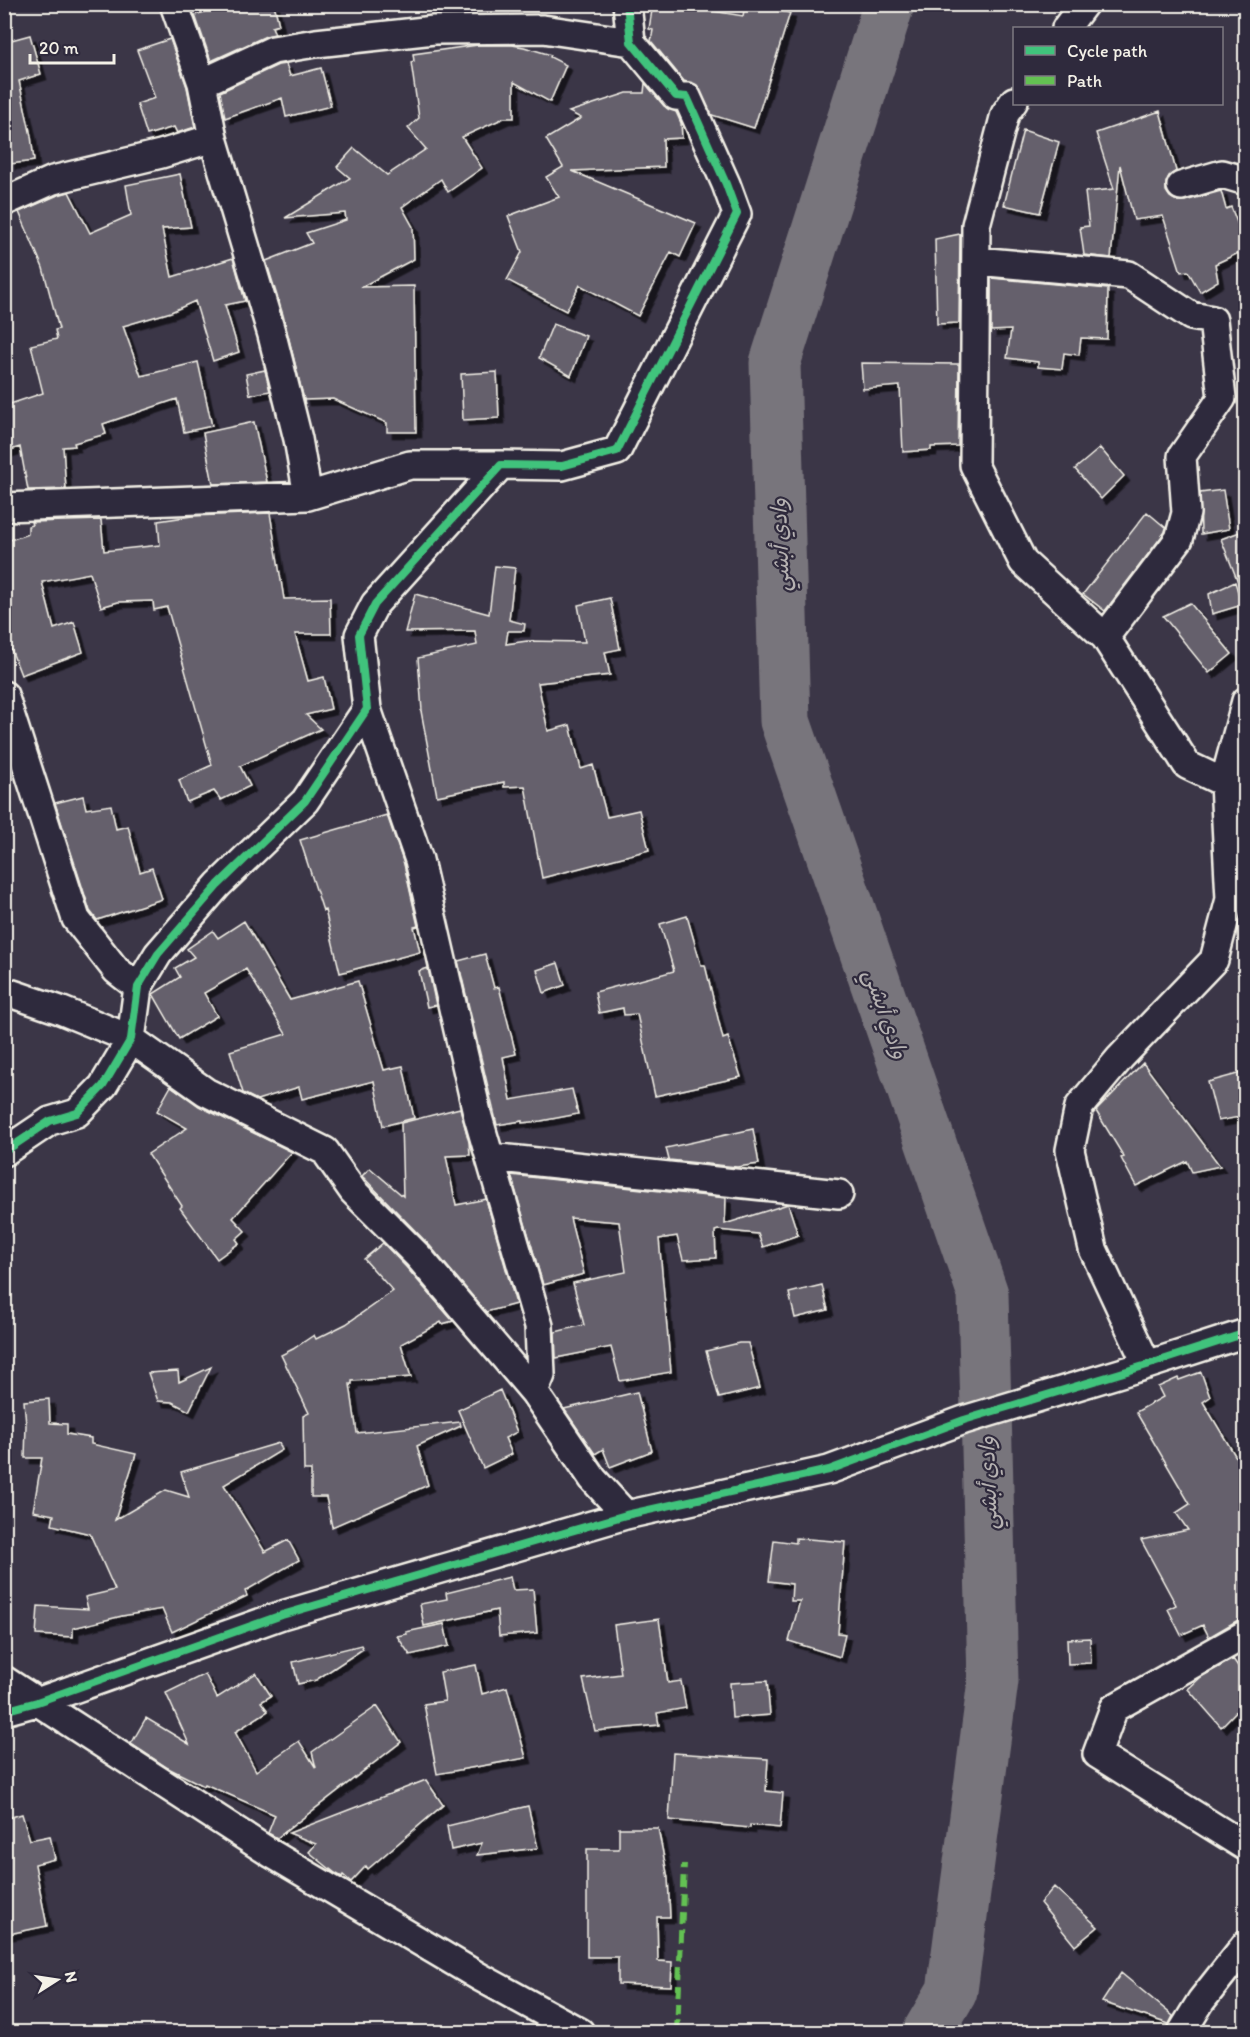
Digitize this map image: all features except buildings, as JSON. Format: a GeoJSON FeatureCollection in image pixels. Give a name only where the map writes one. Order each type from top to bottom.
{"type":"FeatureCollection","features":[{"type":"Feature","properties":{"kind":"street"},"geometry":{"type":"LineString","coordinates":[[174,4],[202,83],[213,138],[272,335],[308,496]]}},
{"type":"Feature","properties":{"kind":"street"},"geometry":{"type":"LineString","coordinates":[[4,507],[308,496],[410,465],[561,466],[617,451],[737,214],[687,96],[676,96],[631,42],[627,4]]}},
{"type":"Feature","properties":{"kind":"street"},"geometry":{"type":"LineString","coordinates":[[1067,27],[1084,4]]}},
{"type":"Feature","properties":{"kind":"street"},"geometry":{"type":"LineString","coordinates":[[202,83],[273,50],[434,30],[543,29],[631,42]]}},
{"type":"Feature","properties":{"kind":"street"},"geometry":{"type":"LineString","coordinates":[[1013,102],[1005,114],[976,225],[974,465],[1023,562],[1105,637],[1187,765],[1235,788]]}},
{"type":"Feature","properties":{"kind":"street"},"geometry":{"type":"LineString","coordinates":[[4,201],[53,180],[161,154],[213,138]]}},
{"type":"Feature","properties":{"kind":"street"},"geometry":{"type":"LineString","coordinates":[[1181,186],[1222,174],[1245,181]]}},
{"type":"Feature","properties":{"kind":"street"},"geometry":{"type":"LineString","coordinates":[[977,261],[1129,275],[1191,316],[1213,320],[1222,398],[1182,456],[1186,513],[1179,539],[1105,637]]}},
{"type":"Feature","properties":{"kind":"street"},"geometry":{"type":"LineString","coordinates":[[501,465],[375,604],[359,635],[367,709],[419,860],[478,1117],[539,1326],[541,1375],[534,1392]]}},
{"type":"Feature","properties":{"kind":"street"},"geometry":{"type":"LineString","coordinates":[[4,695],[76,919],[116,970],[138,987]]}},
{"type":"Feature","properties":{"kind":"street"},"geometry":{"type":"LineString","coordinates":[[1147,1365],[1093,1249],[1070,1150],[1079,1107],[1120,1058],[1214,960],[1230,899],[1235,788],[1245,701]]}},
{"type":"Feature","properties":{"kind":"street"},"geometry":{"type":"LineString","coordinates":[[4,1152],[50,1121],[76,1113],[103,1086],[131,1039],[138,987],[158,954],[218,885],[305,801],[367,709]]}},
{"type":"Feature","properties":{"kind":"street"},"geometry":{"type":"LineString","coordinates":[[4,991],[60,1010],[131,1039],[206,1092],[325,1151],[353,1191],[418,1256],[534,1392],[593,1479],[626,1515]]}},
{"type":"Feature","properties":{"kind":"street"},"geometry":{"type":"LineString","coordinates":[[490,1157],[839,1194]]}},
{"type":"Feature","properties":{"kind":"street"},"geometry":{"type":"LineString","coordinates":[[4,1711],[37,1702],[282,1615],[626,1515],[829,1470],[964,1420],[1245,1333]]}},
{"type":"Feature","properties":{"kind":"street"},"geometry":{"type":"LineString","coordinates":[[1245,1634],[1114,1708],[1097,1754],[1245,1847]]}},
{"type":"Feature","properties":{"kind":"street"},"geometry":{"type":"LineString","coordinates":[[4,1680],[272,1854],[478,1976],[580,2032]]}},
{"type":"Feature","properties":{"kind":"street"},"geometry":{"type":"LineString","coordinates":[[1182,2032],[1201,2001],[1245,1944]]}},
{"type":"Feature","properties":{"kind":"waterway","name":"وادي أبشي"},"geometry":{"type":"LineString","coordinates":[[889,4],[775,363],[785,721],[983,1294],[993,1681],[952,1991],[928,2032]]}},
{"type":"Feature","properties":{"kind":"marked path"},"geometry":{"type":"LineString","coordinates":[[677,2032],[684,1864]]}},
{"type":"Feature","properties":{"kind":"cycle path"},"geometry":{"type":"LineString","coordinates":[[4,1152],[50,1121],[77,1113],[103,1086],[131,1039],[138,987],[158,954],[218,885],[305,801],[367,709],[359,635],[375,604],[501,465],[562,466],[617,451],[737,214],[687,97],[676,96],[631,42],[627,4]]}},
{"type":"Feature","properties":{"kind":"cycle path"},"geometry":{"type":"LineString","coordinates":[[4,1711],[37,1702],[282,1615],[626,1515],[829,1470],[964,1420],[1246,1333]]}}]}
